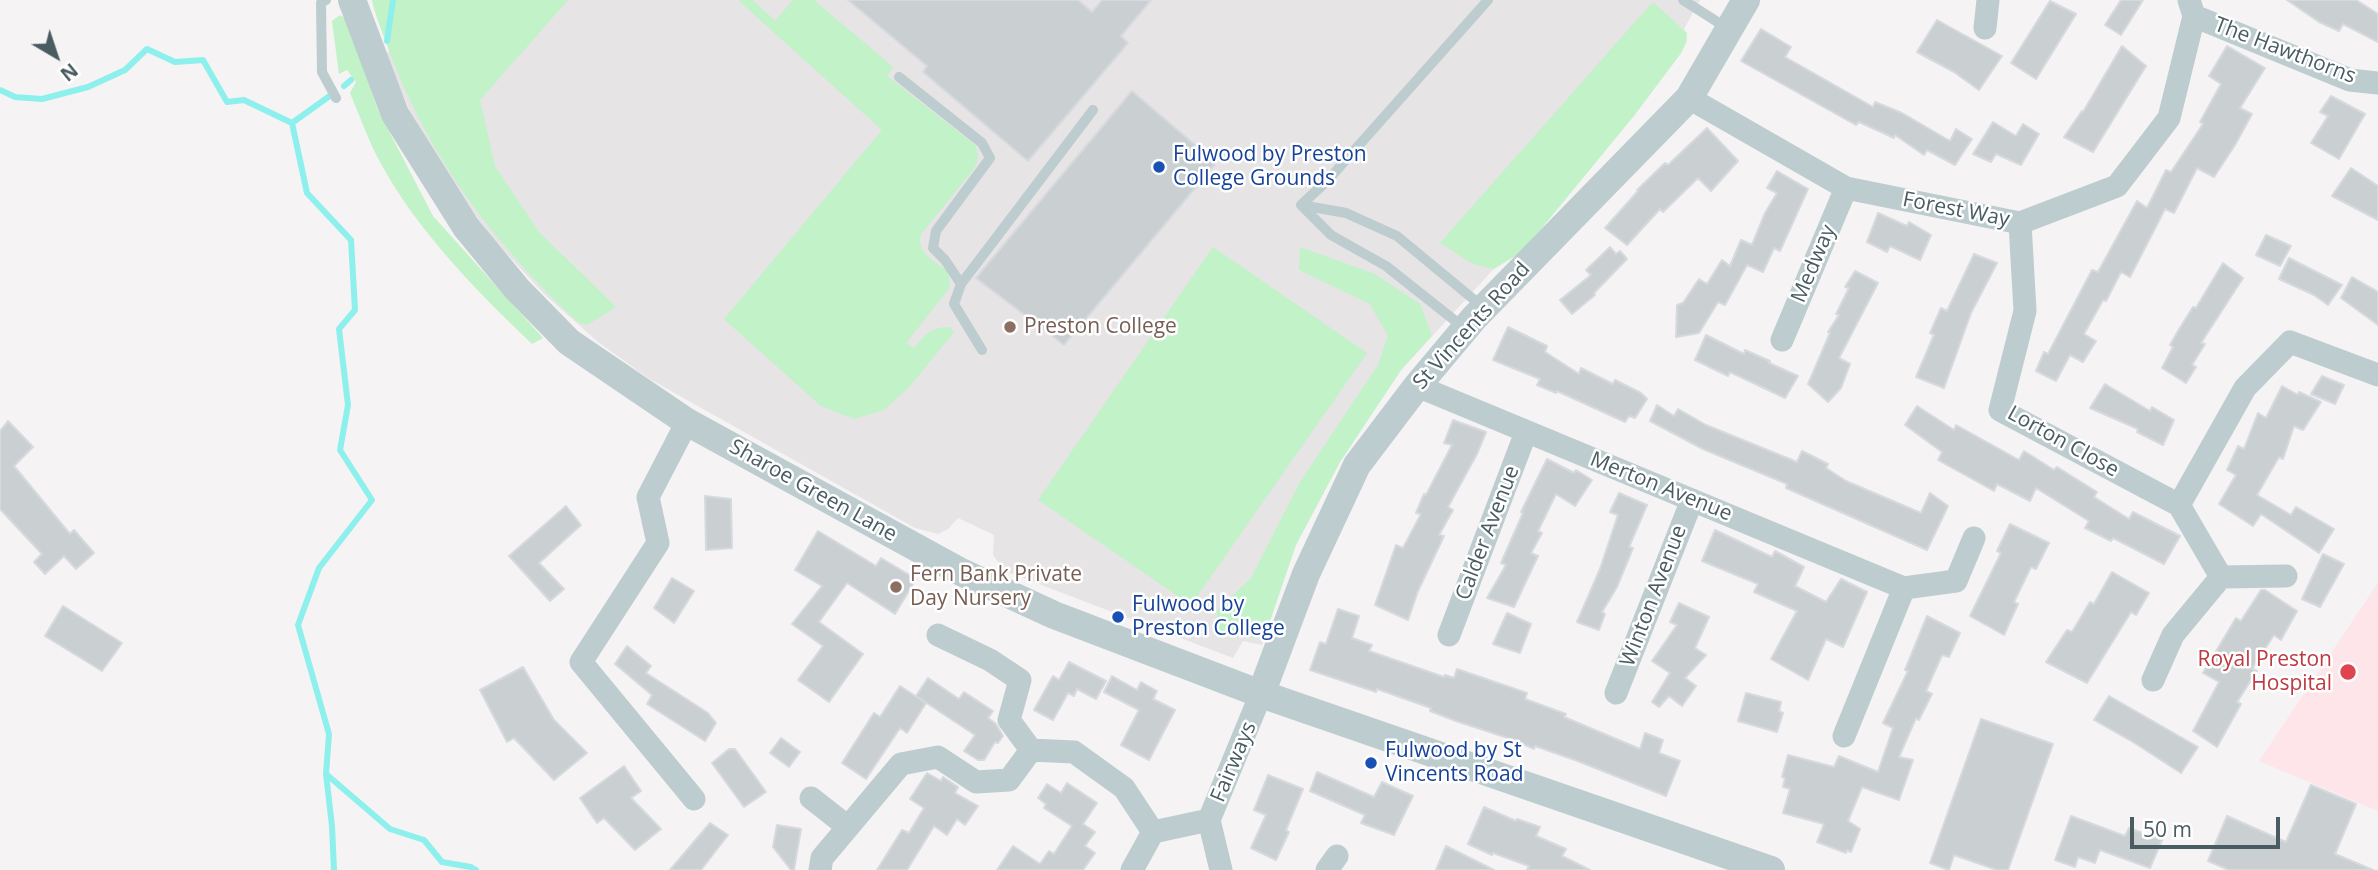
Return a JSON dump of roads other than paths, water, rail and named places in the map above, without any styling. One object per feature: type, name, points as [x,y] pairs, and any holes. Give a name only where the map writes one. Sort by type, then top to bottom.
[{"type":"street","name":"Sharoe Green Lane","points":[[352,0],[395,114],[466,227],[517,289],[569,342],[687,422],[961,572],[1054,615],[1261,694],[1771,870]]},
{"type":"street","name":"St Vincents Road","points":[[1261,694],[1306,574],[1357,465],[1417,386],[1465,329],[1689,98],[1746,0]]},
{"type":"street","points":[[1985,28],[1988,0]]},
{"type":"street","name":"The Hawthorns","points":[[2191,8],[2350,80],[2378,83]]},
{"type":"street","name":"Forest Way","points":[[1689,98],[1846,188],[2020,223],[2117,186],[2169,118],[2191,8]]},
{"type":"street","name":"Medway","points":[[1782,340],[1846,188]]},
{"type":"street","name":"Lorton Close","points":[[2020,223],[2025,311],[2000,410],[2179,505]]},
{"type":"street","points":[[2221,578],[2179,505],[2245,388],[2290,342],[2378,375]]},
{"type":"street","name":"Merton Avenue","points":[[1417,386],[1905,588]]},
{"type":"street","points":[[687,422],[648,497],[658,543],[581,662],[694,799]]},
{"type":"street","name":"Calder Avenue","points":[[1449,635],[1526,432]]},
{"type":"street","name":"Winton Avenue","points":[[1616,693],[1692,500]]},
{"type":"street","points":[[1844,736],[1905,588],[1956,581],[1974,538]]},
{"type":"street","points":[[2153,680],[2173,635],[2221,578],[2286,576]]},
{"type":"street","points":[[939,635],[990,660],[1020,680],[1009,720],[1031,750]]},
{"type":"street","name":"Fairways","points":[[1221,870],[1209,820],[1261,694]]},
{"type":"street","points":[[820,870],[822,858],[901,764],[938,757],[976,782],[1009,780],[1031,750]]},
{"type":"street","points":[[1031,750],[1074,752],[1124,788],[1153,832]]},
{"type":"street","points":[[811,798],[848,827]]},
{"type":"street","points":[[1132,870],[1153,832],[1209,820]]},
{"type":"lane","points":[[326,0],[321,3],[322,72],[336,98]]},
{"type":"lane","points":[[1301,205],[1328,180],[1488,0]]},
{"type":"lane","points":[[1682,0],[1730,30]]},
{"type":"lane","points":[[899,77],[982,143],[990,158],[936,230],[933,248],[961,284]]},
{"type":"lane","points":[[982,350],[954,304],[961,284],[1093,110]]},
{"type":"lane","points":[[1301,205],[1346,213],[1397,236],[1484,308]]},
{"type":"lane","points":[[1301,205],[1331,235],[1386,265],[1465,329]]},
{"type":"waterway","points":[[387,41],[393,0]]},
{"type":"waterway","points":[[0,90],[15,97],[42,99],[88,87],[125,70],[147,49],[175,62],[203,60],[227,102],[244,100],[292,123]]},
{"type":"waterway","points":[[344,86],[351,80]]},
{"type":"waterway","points":[[331,95],[292,123],[307,193],[351,240],[355,310],[339,329],[348,405],[340,450],[372,500],[319,568],[298,625],[329,734],[326,774],[334,870]]},
{"type":"waterway","points":[[326,774],[390,829],[424,840],[442,862],[476,870]]},
{"type":"place","name":"Fulwood by Preston College Grounds","points":[[1159,167]]},
{"type":"place","name":"Preston College","points":[[1010,327]]},
{"type":"place","name":"Fern Bank Private Day Nursery","points":[[896,587]]},
{"type":"place","name":"Fulwood by Preston College","points":[[1118,617]]},
{"type":"place","name":"Royal Preston Hospital","points":[[2348,672]]},
{"type":"place","name":"Fulwood by St Vincents Road","points":[[1371,763]]}]
